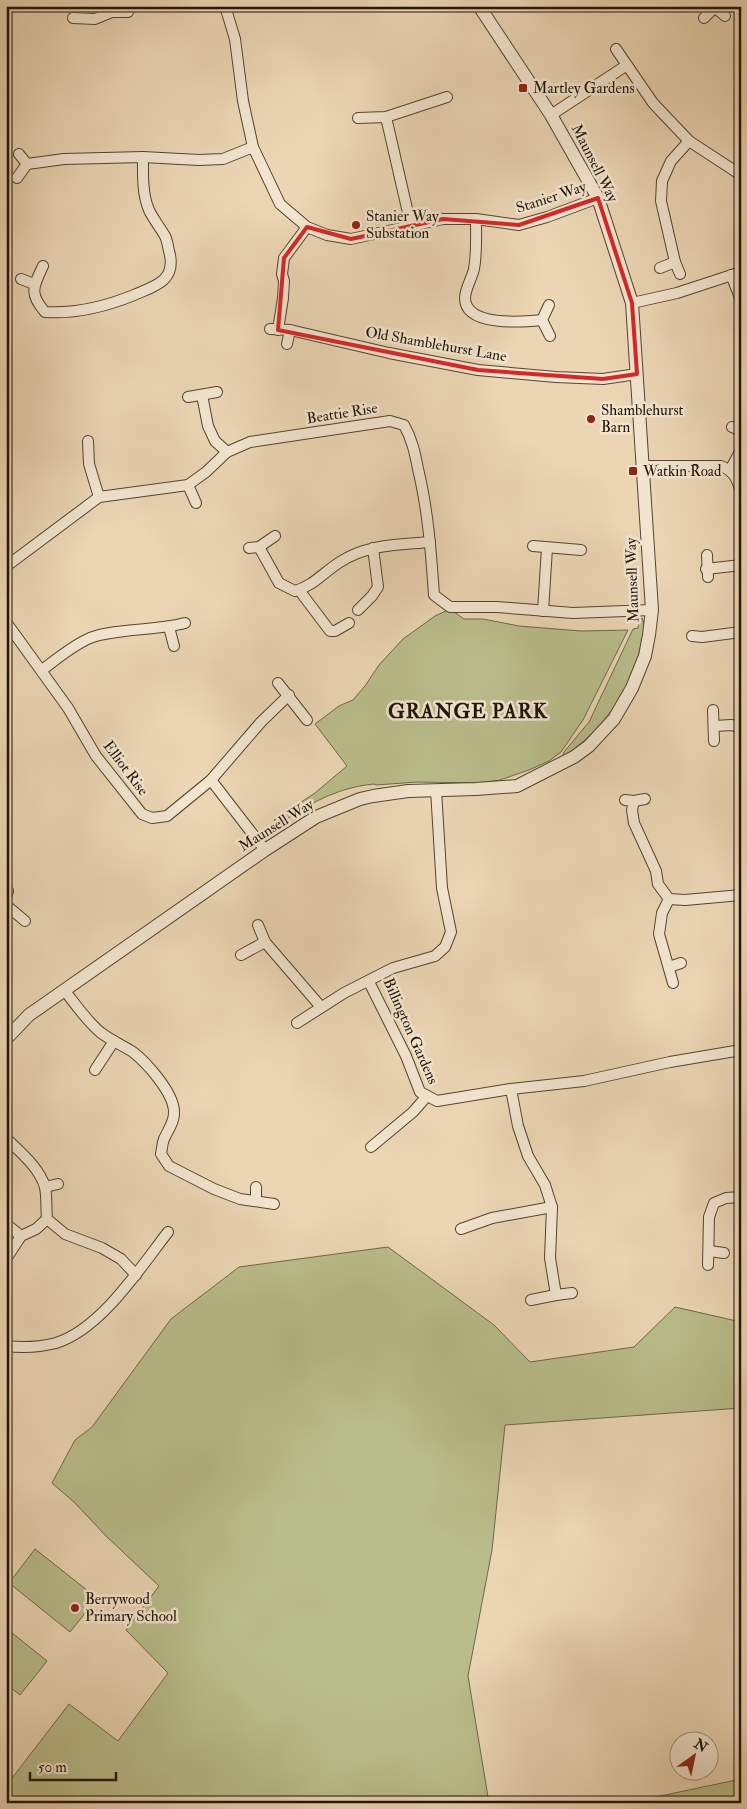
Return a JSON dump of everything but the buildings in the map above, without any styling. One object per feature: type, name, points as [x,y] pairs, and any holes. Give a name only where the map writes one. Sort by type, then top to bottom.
[{"type":"street","name":"Stanier Way","points":[[225,6],[236,39],[243,101],[252,147],[280,204],[307,227],[326,235],[351,239],[443,219],[476,219],[519,225],[598,198]]},
{"type":"street","name":"Maunsell Way","points":[[6,1038],[30,1015],[265,850],[316,817],[360,799],[408,791],[517,786],[574,757],[589,746],[614,719],[632,688],[644,656],[652,610],[632,303],[598,198],[551,115],[479,6]]},
{"type":"street","points":[[704,18],[713,7],[725,16]]},
{"type":"street","points":[[73,18],[95,18],[112,9],[128,12]]},
{"type":"street","points":[[616,49],[653,103],[688,141],[741,175]]},
{"type":"street","points":[[551,115],[627,65]]},
{"type":"street","points":[[358,118],[386,117],[447,97]]},
{"type":"street","points":[[386,117],[410,226]]},
{"type":"street","points":[[680,274],[675,262],[661,201],[662,182],[671,161],[688,141]]},
{"type":"street","points":[[16,178],[27,164],[64,159],[143,157],[199,160],[222,159],[252,147]]},
{"type":"street","points":[[19,154],[27,164]]},
{"type":"street","points":[[43,266],[34,284],[35,301],[45,312],[56,313],[112,304],[166,279],[170,272],[171,263],[166,238],[149,209],[143,185],[143,157]]},
{"type":"street","points":[[476,219],[474,268],[465,299],[470,312],[478,318],[519,323],[542,320]]},
{"type":"street","name":"Old Shamblehurst Lane","points":[[307,227],[284,258],[282,274],[284,281],[283,298],[274,330],[290,330],[389,354],[478,370],[603,379],[637,374]]},
{"type":"street","points":[[660,268],[675,262]]},
{"type":"street","points":[[632,303],[677,293],[736,274],[741,300]]},
{"type":"street","points":[[21,279],[34,284]]},
{"type":"street","points":[[542,320],[549,305]]},
{"type":"street","points":[[542,320],[550,336]]},
{"type":"street","points":[[287,344],[290,330]]},
{"type":"street","points":[[188,397],[217,392]]},
{"type":"street","points":[[202,395],[208,426],[215,441],[227,452]]},
{"type":"street","name":"Beattie Rise","points":[[99,497],[188,484],[206,472],[227,452],[250,442],[390,421],[404,425],[411,438],[423,488],[434,595],[450,608],[497,607],[573,613],[652,610]]},
{"type":"street","points":[[6,568],[99,497],[85,465],[88,441]]},
{"type":"street","points":[[730,470],[741,450]]},
{"type":"street","points":[[643,466],[721,466],[730,470],[737,479],[741,492]]},
{"type":"street","points":[[188,484],[196,503]]},
{"type":"street","points":[[275,536],[254,548],[279,583],[295,591],[308,587],[340,562],[357,553],[373,548],[430,542]]},
{"type":"street","points":[[533,546],[581,550]]},
{"type":"street","points":[[358,610],[378,587],[373,548]]},
{"type":"street","points":[[543,611],[547,548]]},
{"type":"street","points":[[707,555],[707,573],[741,565]]},
{"type":"street","points":[[299,590],[330,632],[349,624]]},
{"type":"street","name":"Elliot Rise","points":[[6,622],[68,708],[96,756],[142,814],[152,818],[167,816],[211,780],[261,722],[289,695]]},
{"type":"street","points":[[42,670],[90,638],[185,623]]},
{"type":"street","points":[[169,627],[174,646]]},
{"type":"street","points":[[692,636],[702,637],[741,632]]},
{"type":"street","points":[[278,683],[307,720]]},
{"type":"street","points":[[713,710],[714,741]]},
{"type":"street","points":[[715,726],[731,725],[741,727]]},
{"type":"street","points":[[211,780],[265,850]]},
{"type":"street","name":"Billington Gardens","points":[[436,790],[442,888],[451,932],[445,947],[435,956],[393,968],[369,982],[406,1056],[420,1092],[437,1101],[584,1081],[670,1062],[741,1050]]},
{"type":"street","points":[[645,799],[630,801],[634,823],[656,871],[658,884],[669,899]]},
{"type":"street","points":[[669,899],[685,900],[741,894]]},
{"type":"street","points":[[669,899],[662,913],[659,934],[670,966],[673,983]]},
{"type":"street","points":[[6,905],[25,920]]},
{"type":"street","points":[[258,925],[265,942],[321,1007]]},
{"type":"street","points":[[241,955],[265,942]]},
{"type":"street","points":[[670,966],[681,963]]},
{"type":"street","points":[[297,1023],[344,993],[369,982]]},
{"type":"street","points":[[65,991],[101,1033],[142,1060],[164,1086],[171,1098],[174,1111],[171,1126],[163,1141],[161,1154],[169,1166],[214,1190],[240,1199],[274,1204]]},
{"type":"street","points":[[95,1070],[114,1041]]},
{"type":"street","points":[[511,1090],[518,1126],[528,1156],[545,1185],[552,1207],[550,1258],[556,1295]]},
{"type":"street","points":[[371,1147],[413,1112],[427,1096]]},
{"type":"street","points":[[6,1138],[30,1161],[45,1187],[47,1219],[65,1234],[102,1248],[121,1259],[136,1275]]},
{"type":"street","points":[[45,1187],[58,1184]]},
{"type":"street","points":[[256,1187],[256,1201]]},
{"type":"street","points":[[708,1265],[709,1217],[714,1203],[726,1198],[741,1198]]},
{"type":"street","points":[[461,1229],[492,1218],[552,1207]]},
{"type":"street","points":[[6,1258],[21,1236],[36,1229],[47,1219]]},
{"type":"street","points":[[6,1224],[21,1236]]},
{"type":"street","points":[[6,1346],[41,1346],[57,1342],[77,1333],[117,1298],[168,1232]]},
{"type":"street","points":[[709,1251],[724,1253]]},
{"type":"street","points":[[531,1300],[572,1293]]},
{"type":"highlighted area","points":[[598,198],[632,303],[637,374],[603,379],[478,370],[278,330],[284,258],[307,227],[351,239],[443,219],[519,225]]},
{"type":"green space","points":[[450,609],[464,619],[483,619],[519,626],[581,631],[628,630],[583,720],[561,752],[549,761],[500,780],[481,783],[417,782],[374,784],[348,789],[312,804],[279,825],[274,820],[315,793],[347,766],[315,724],[339,706],[353,700],[379,665],[403,639],[435,616]]},
{"type":"green space","points":[[642,618],[644,631],[637,662],[622,694],[613,709],[590,736],[562,758],[564,752],[589,722],[633,629],[638,628],[639,619]]},
{"type":"green space","points":[[388,1247],[494,1325],[530,1362],[634,1347],[675,1307],[741,1322],[741,1408],[505,1425],[492,1550],[468,1676],[489,1803],[6,1803],[6,1786],[69,1704],[118,1741],[168,1673],[126,1630],[159,1586],[105,1535],[75,1503],[52,1483],[75,1440],[92,1427],[171,1319],[239,1267]]},
{"type":"green space","points":[[35,1549],[97,1598],[70,1632],[9,1583]]},
{"type":"green space","points":[[6,1628],[47,1661],[20,1695],[6,1684]]},
{"type":"green space","points":[[741,1779],[741,1803],[627,1803]]},
{"type":"place","name":"Martley Gardens","points":[[523,88]]},
{"type":"place","name":"Stanier Way Substation","points":[[356,225]]},
{"type":"place","name":"Shamblehurst Barn","points":[[591,419]]},
{"type":"place","name":"Watkin Road","points":[[633,471]]},
{"type":"place","name":"Berrywood Primary School","points":[[75,1608]]},
{"type":"district","name":"GRANGE PARK","points":[[468,711]]}]
